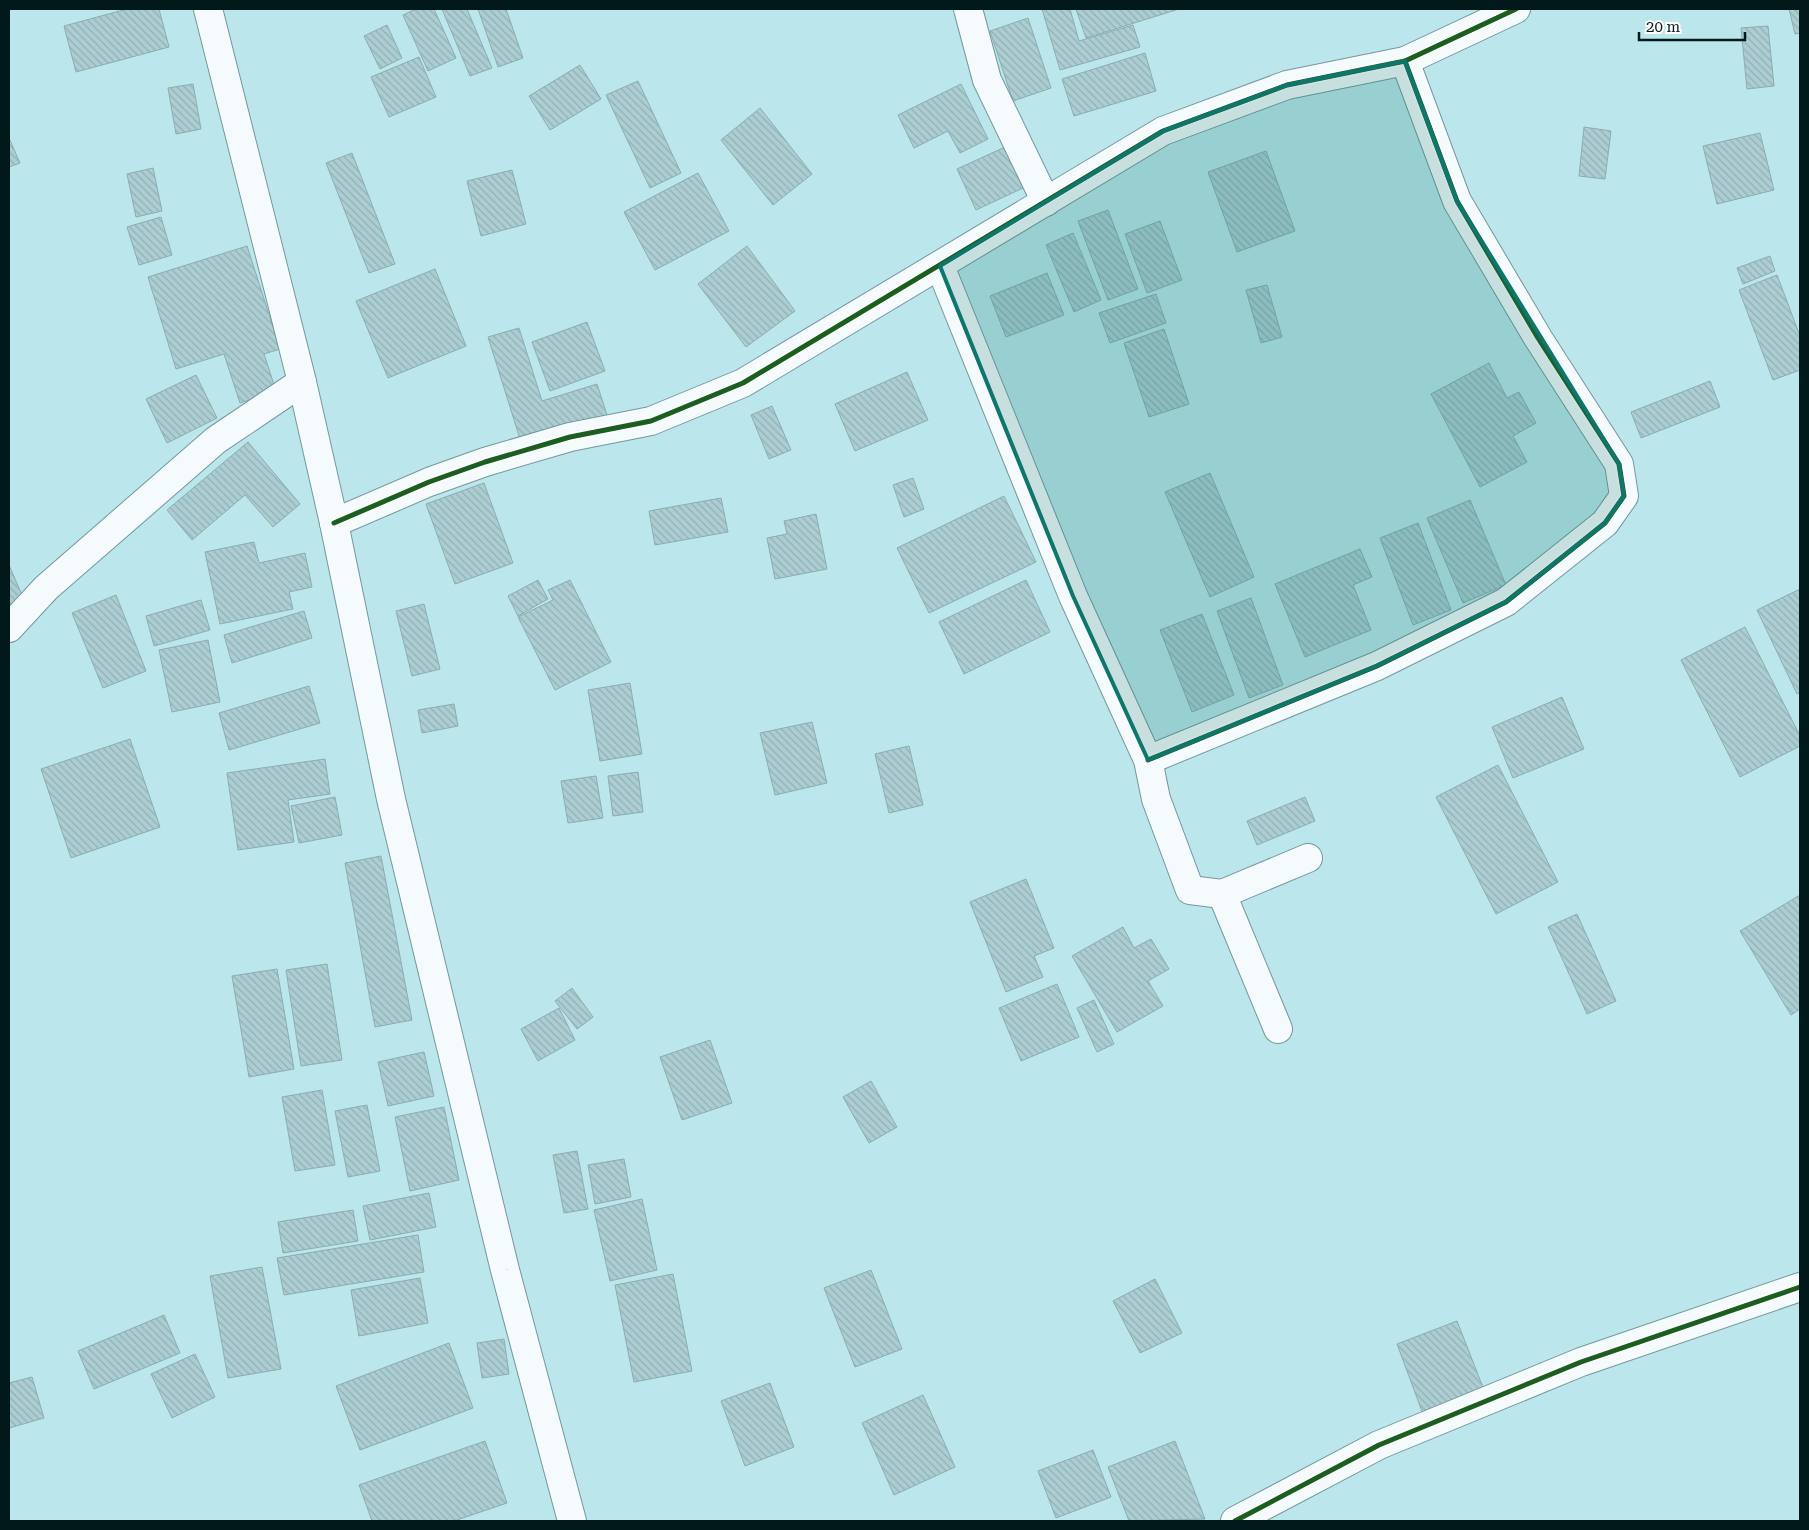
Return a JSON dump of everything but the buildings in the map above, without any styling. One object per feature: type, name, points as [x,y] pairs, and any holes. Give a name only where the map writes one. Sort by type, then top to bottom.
[{"type":"street","points":[[208,9],[302,382],[334,522],[391,799],[505,1270],[572,1521]]},
{"type":"street","points":[[968,9],[987,80],[1046,202]]},
{"type":"street","points":[[334,522],[429,482],[485,462],[570,437],[651,421],[743,383],[1163,131],[1287,85],[1405,61],[1516,9]]},
{"type":"street","points":[[1148,760],[1377,666],[1506,602],[1605,523],[1624,496],[1619,464],[1538,338],[1457,201],[1405,61]]},
{"type":"street","points":[[940,266],[1073,596],[1148,760],[1156,799],[1190,890],[1222,894],[1308,858]]},
{"type":"street","points":[[9,628],[46,588],[216,440],[302,382]]},
{"type":"street","points":[[1222,894],[1278,1029]]},
{"type":"street","points":[[1235,1521],[1379,1446],[1571,1366],[1800,1287]]},
{"type":"highlighted area","points":[[1405,61],[1457,201],[1619,464],[1624,496],[1605,523],[1506,602],[1377,666],[1148,760],[1073,596],[940,266],[1163,131],[1287,85]]},
{"type":"cycle path","points":[[334,523],[429,482],[485,462],[570,437],[651,421],[743,383],[1163,131],[1287,85],[1405,61],[1516,9]]},
{"type":"cycle path","points":[[1148,760],[1377,666],[1506,602],[1605,523],[1624,496],[1619,464],[1538,338],[1457,201],[1405,61]]},
{"type":"cycle path","points":[[1235,1521],[1379,1445],[1581,1362],[1800,1287]]}]
